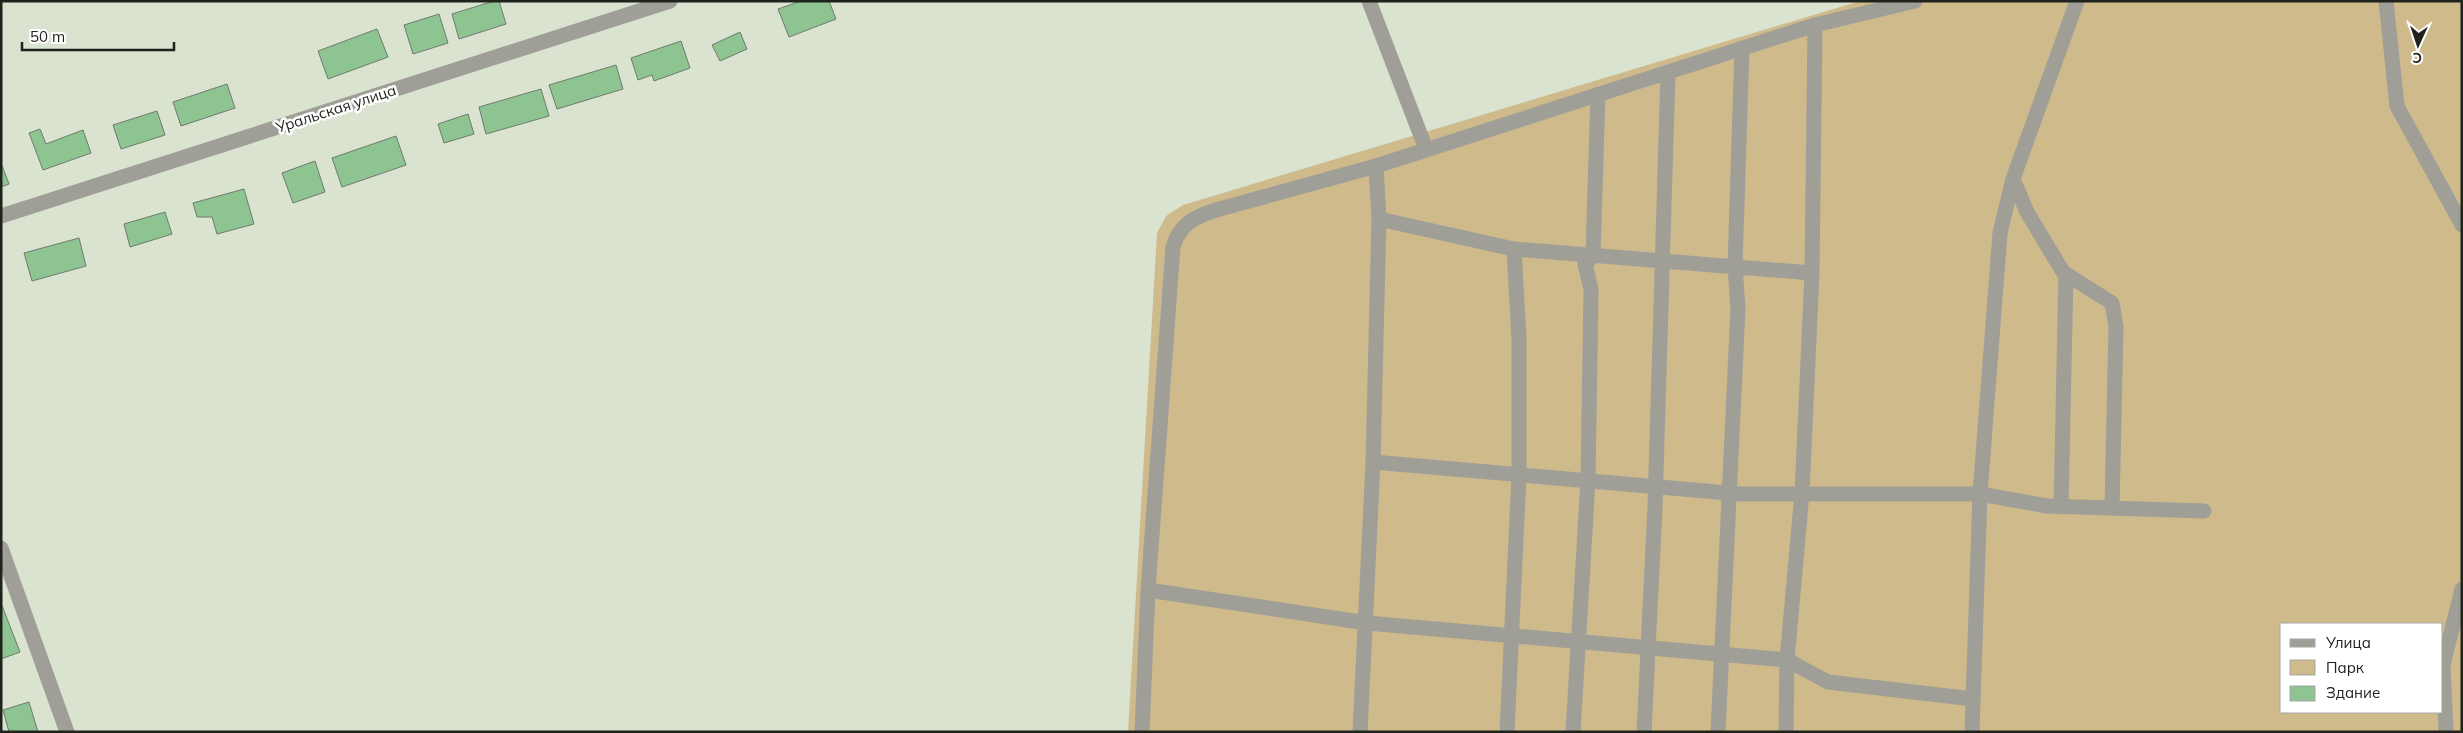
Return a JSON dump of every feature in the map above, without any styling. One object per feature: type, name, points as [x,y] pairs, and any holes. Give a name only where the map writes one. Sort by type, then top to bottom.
[{"type":"street","name":"Уральская улица","points":[[1,216],[670,1]]},
{"type":"street","points":[[1369,1],[1426,149]]},
{"type":"street","points":[[1142,732],[1148,590],[1173,247],[1176,236],[1183,225],[1194,217],[1216,210],[1376,166],[1815,25],[1915,1]]},
{"type":"street","points":[[1972,732],[1980,494],[2000,233],[2013,180],[2077,1]]},
{"type":"street","points":[[2386,1],[2397,106],[2462,225]]},
{"type":"street","points":[[1786,732],[1787,660],[1802,493],[1812,273],[1815,25]]},
{"type":"street","points":[[1718,732],[1738,308],[1735,266],[1742,48]]},
{"type":"street","points":[[1644,732],[1656,487],[1668,72]]},
{"type":"street","points":[[1573,732],[1588,481],[1591,289],[1585,264],[1593,255],[1598,94]]},
{"type":"street","points":[[1360,732],[1367,622],[1373,462],[1379,218],[1376,166]]},
{"type":"street","points":[[2013,180],[2027,212],[2066,274],[2112,303],[2116,327],[2112,508]]},
{"type":"street","points":[[1379,218],[1514,249],[1812,273]]},
{"type":"street","points":[[1507,732],[1520,475],[1519,340],[1514,249]]},
{"type":"street","points":[[2061,506],[2066,274]]},
{"type":"street","points":[[1373,462],[1730,493],[1980,494],[2047,506],[2204,511]]},
{"type":"street","points":[[1,548],[67,732]]},
{"type":"street","points":[[2446,732],[2443,665],[2462,589]]},
{"type":"street","points":[[1148,590],[1367,622],[1787,660],[1828,682],[1974,699]]},
{"type":"green space","points":[[1860,1],[2462,1],[2462,732],[1128,732],[1157,233],[1166,216],[1183,205]]},
{"type":"building","points":[[499,1],[506,24],[459,39],[452,14]]},
{"type":"building","points":[[801,1],[829,1],[836,19],[789,37],[778,9]]},
{"type":"building","points":[[439,14],[448,43],[413,54],[404,25]]},
{"type":"building","points":[[377,29],[388,57],[328,79],[318,51]]},
{"type":"building","points":[[740,32],[747,49],[720,61],[712,45]]},
{"type":"building","points":[[681,41],[690,68],[654,81],[652,75],[638,80],[631,58]]},
{"type":"building","points":[[616,65],[623,89],[557,109],[549,85]]},
{"type":"building","points":[[227,84],[235,108],[181,126],[173,102]]},
{"type":"building","points":[[541,89],[549,116],[486,134],[479,107]]},
{"type":"building","points":[[157,111],[165,135],[121,149],[113,125]]},
{"type":"building","points":[[468,114],[474,134],[444,143],[438,124]]},
{"type":"building","points":[[40,129],[46,144],[83,130],[91,153],[43,170],[29,133]]},
{"type":"building","points":[[396,136],[406,165],[342,187],[332,158]]},
{"type":"building","points":[[315,161],[325,192],[293,203],[282,173]]},
{"type":"building","points":[[1,163],[9,184],[1,187]]},
{"type":"building","points":[[244,189],[254,224],[217,234],[212,217],[197,217],[193,203]]},
{"type":"building","points":[[165,212],[172,234],[130,247],[124,224]]},
{"type":"building","points":[[79,238],[86,266],[32,281],[24,253]]},
{"type":"building","points":[[1,603],[20,652],[1,659]]},
{"type":"building","points":[[29,702],[38,732],[9,732],[3,710]]}]
